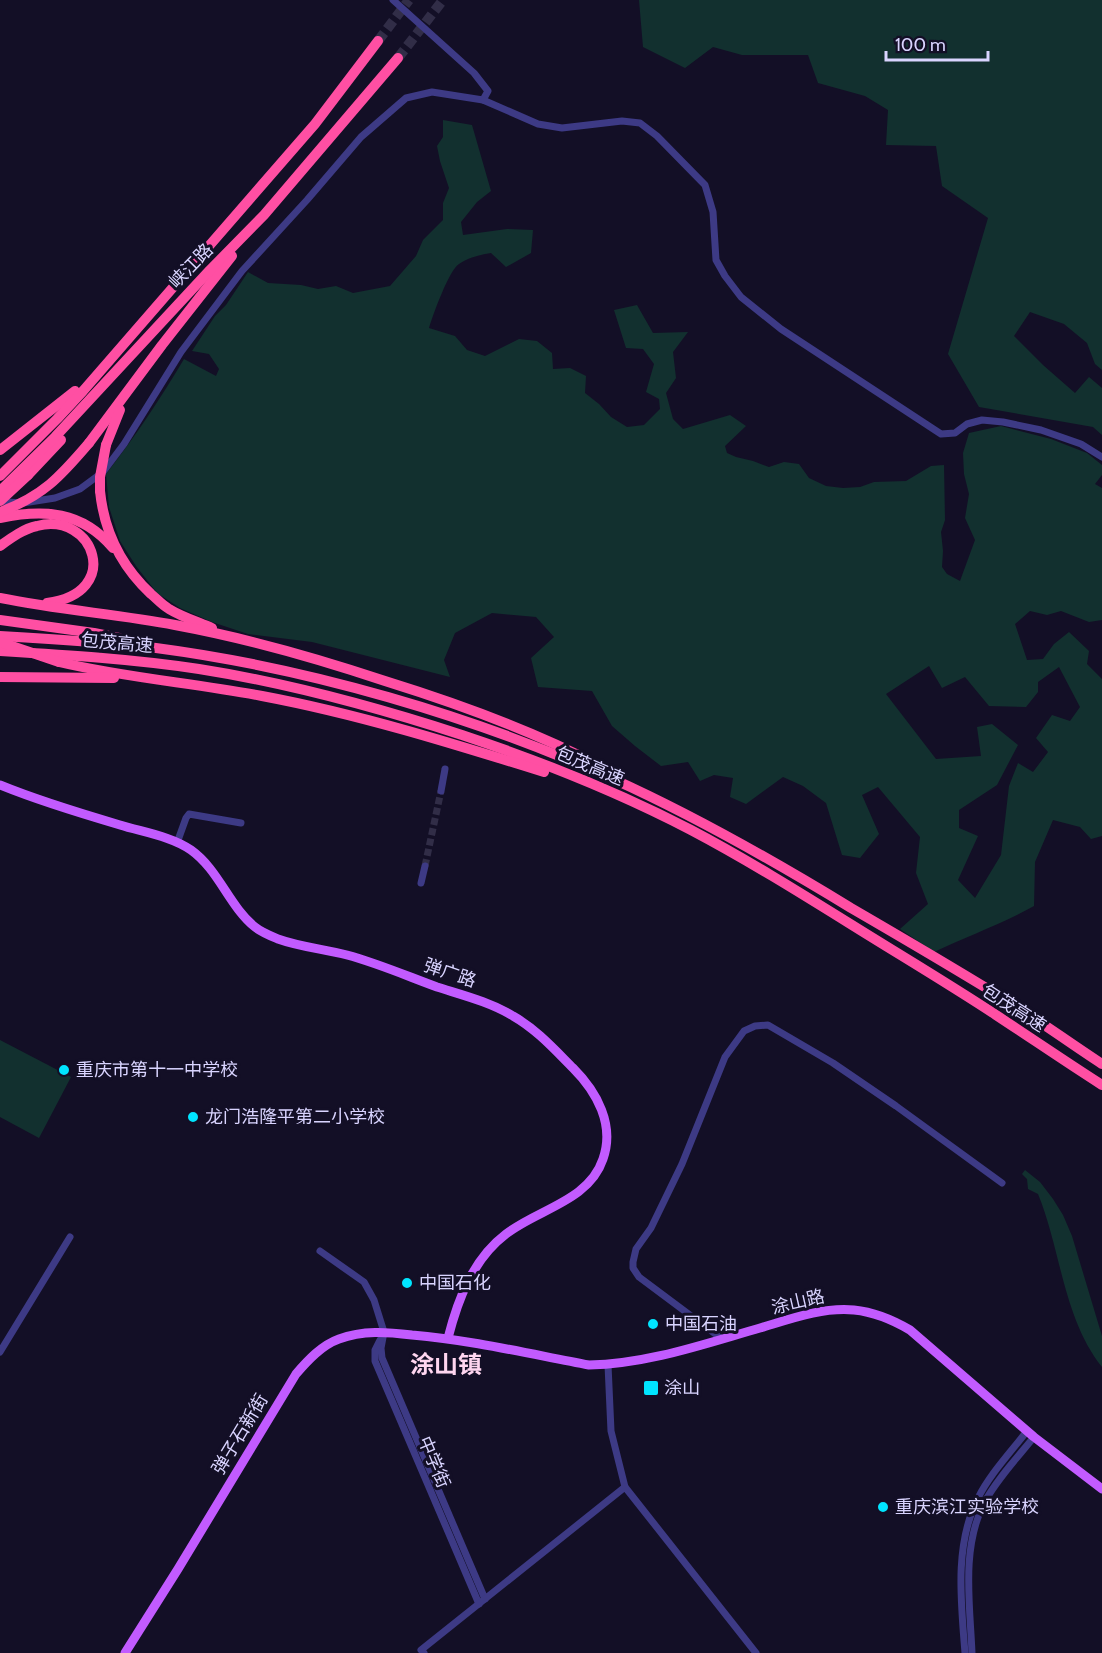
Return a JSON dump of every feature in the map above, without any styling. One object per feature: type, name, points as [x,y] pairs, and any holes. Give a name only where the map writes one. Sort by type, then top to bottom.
[{"type":"highway","name":"峡江路","points":[[0,491],[22,468],[57,419],[315,124],[378,41]]},
{"type":"highway","name":"峡江路","points":[[0,476],[22,468],[60,441],[86,404],[202,278],[264,215],[398,58]]},
{"type":"highway","points":[[0,512],[39,494],[56,480],[89,443],[264,215]]},
{"type":"highway","points":[[0,450],[70,395],[128,339]]},
{"type":"highway","points":[[121,557],[108,529],[101,505],[100,477],[106,445],[119,412],[138,379]]},
{"type":"highway","points":[[0,501],[22,468]]},
{"type":"highway","points":[[0,518],[28,513],[44,513],[76,519],[99,534],[121,557],[141,584],[168,609],[241,638]]},
{"type":"highway","points":[[0,546],[26,529],[52,524],[65,526],[76,532],[92,553],[95,564],[92,576],[78,593],[56,602],[31,604]]},
{"type":"highway","points":[[0,598],[174,625],[241,638],[318,660],[401,686],[519,728],[574,753],[655,798]]},
{"type":"highway","points":[[0,620],[94,633],[157,648]]},
{"type":"highway","name":"包茂高速","points":[[0,636],[157,648],[279,670],[368,692],[543,749],[696,818],[785,868],[1004,999],[1102,1064]]},
{"type":"highway","points":[[0,642],[80,667],[261,696],[389,726],[608,791]]},
{"type":"highway","name":"包茂高速","points":[[0,651],[110,658],[245,677],[303,690],[437,727],[523,756],[608,791],[691,830],[778,879],[995,1014],[1102,1085]]},
{"type":"highway","points":[[0,677],[69,677],[180,682]]},
{"type":"main road","name":"弹广路","points":[[0,785],[49,803],[177,843],[189,849],[209,866],[241,912],[256,928],[279,939],[347,955],[511,1014],[537,1032],[585,1080],[601,1106],[608,1132],[603,1158],[593,1179],[576,1195],[536,1214],[505,1234],[481,1259],[455,1310],[448,1338]]},
{"type":"main road","name":"涂山路","points":[[448,1338],[589,1365],[608,1365],[691,1348],[810,1313],[855,1310],[892,1320],[910,1330],[1030,1434],[1102,1489]]},
{"type":"main road","name":"弹子石新街","points":[[125,1653],[296,1374],[313,1356],[336,1340],[359,1333],[384,1332],[448,1338]]},
{"type":"street","points":[[393,0],[474,73],[488,91],[483,100]]},
{"type":"street","points":[[0,501],[23,503],[55,498],[81,489],[103,472],[124,444],[181,352],[242,271],[361,137],[406,98],[432,92],[483,100],[538,124],[562,128],[622,121],[640,123],[657,136],[705,185],[713,212],[716,260],[741,297],[781,329],[941,434],[955,433],[967,424],[982,420],[1003,422],[1041,430],[1081,444],[1102,457]]},
{"type":"street","points":[[441,791],[446,769]]},
{"type":"street","points":[[177,843],[189,814],[241,823]]},
{"type":"street","points":[[421,883],[425,866]]},
{"type":"street","points":[[722,1339],[639,1277],[633,1268],[633,1262],[636,1249],[651,1228],[682,1164],[725,1057],[744,1031],[755,1026],[768,1025],[833,1063],[1002,1183]]},
{"type":"street","points":[[0,1352],[70,1237]]},
{"type":"street","points":[[320,1251],[364,1282],[374,1300],[384,1332]]},
{"type":"street","name":"中学街","points":[[384,1332],[375,1350],[375,1361],[482,1601]]},
{"type":"street","points":[[608,1365],[611,1431],[625,1487],[756,1653]]},
{"type":"street","points":[[965,1653],[960,1594],[965,1536],[970,1517],[985,1485],[1030,1434]]},
{"type":"street","points":[[972,1653],[969,1575],[973,1538],[978,1519],[992,1490],[1030,1434]]},
{"type":"street","points":[[424,1653],[421,1650],[625,1487]]},
{"type":"green space","points":[[639,0],[1102,0],[1102,370],[1095,364],[1087,343],[1064,324],[1030,312],[1014,336],[1075,393],[1089,377],[1102,388],[1102,435],[1093,427],[979,407],[948,354],[988,218],[942,186],[936,146],[886,145],[888,110],[865,96],[818,83],[808,55],[742,55],[713,47],[685,68],[643,47]]},
{"type":"green space","points":[[443,120],[472,125],[491,191],[477,202],[461,222],[463,235],[507,229],[533,230],[531,253],[506,267],[491,253],[459,264],[451,275],[429,328],[455,336],[467,350],[485,356],[519,339],[537,341],[552,353],[553,369],[570,368],[586,376],[585,393],[611,417],[627,427],[644,425],[660,409],[659,399],[646,392],[654,364],[643,349],[626,348],[614,310],[637,305],[653,333],[688,332],[673,352],[676,378],[666,393],[673,419],[683,429],[730,415],[746,426],[725,446],[727,453],[769,467],[784,462],[799,464],[809,478],[826,486],[843,488],[860,487],[874,482],[906,481],[931,466],[944,465],[945,520],[941,532],[942,567],[947,574],[960,581],[975,540],[965,518],[969,494],[964,474],[963,453],[969,433],[1001,426],[1051,439],[1087,453],[1102,465],[1102,475],[1095,484],[1102,488],[1102,620],[1089,622],[1061,611],[1047,615],[1030,611],[1015,624],[1027,660],[1043,659],[1054,644],[1069,632],[1089,651],[1087,664],[1102,679],[1102,836],[1091,839],[1080,827],[1053,820],[1035,862],[1034,906],[934,952],[900,929],[928,904],[916,873],[920,837],[878,787],[862,795],[879,834],[860,858],[842,855],[826,803],[803,786],[783,777],[746,804],[730,797],[733,778],[714,775],[700,781],[688,762],[661,766],[612,726],[592,691],[538,687],[531,658],[554,637],[536,617],[492,613],[455,633],[444,660],[450,677],[312,642],[248,634],[212,622],[180,608],[157,593],[136,566],[120,541],[109,507],[106,474],[147,418],[184,359],[216,376],[219,369],[209,354],[192,351],[248,272],[268,283],[301,285],[318,289],[336,286],[353,293],[390,286],[416,256],[423,240],[443,220],[443,203],[449,188],[437,146],[443,137]],"holes":[[[929,666],[942,688],[965,677],[989,706],[1026,707],[1038,692],[1038,682],[1059,667],[1080,707],[1070,721],[1052,715],[1036,738],[1048,752],[1033,772],[1018,763],[1009,786],[1001,855],[975,898],[958,880],[978,836],[959,828],[959,810],[997,785],[1018,745],[992,724],[977,727],[981,756],[936,759],[886,694]]]},
{"type":"green space","points":[[0,1040],[71,1077],[39,1138],[0,1117]]},
{"type":"green space","points":[[1025,1170],[1040,1182],[1053,1199],[1072,1236],[1102,1336],[1102,1367],[1079,1327],[1064,1283],[1046,1216],[1038,1194],[1028,1189],[1027,1179],[1022,1174]]},
{"type":"tunnel","points":[[378,41],[409,0]]},
{"type":"tunnel","points":[[398,58],[443,0]]},
{"type":"tunnel","points":[[425,866],[441,791]]},
{"type":"place","name":"重庆市第十一中学校","points":[[64,1070]]},
{"type":"place","name":"龙门浩隆平第二小学校","points":[[193,1117]]},
{"type":"place","name":"中国石化","points":[[407,1283]]},
{"type":"place","name":"中国石油","points":[[653,1324]]},
{"type":"place","name":"涂山","points":[[651,1388]]},
{"type":"place","name":"重庆滨江实验学校","points":[[883,1507]]},
{"type":"district","name":"涂山镇","points":[[446,1365]]}]
